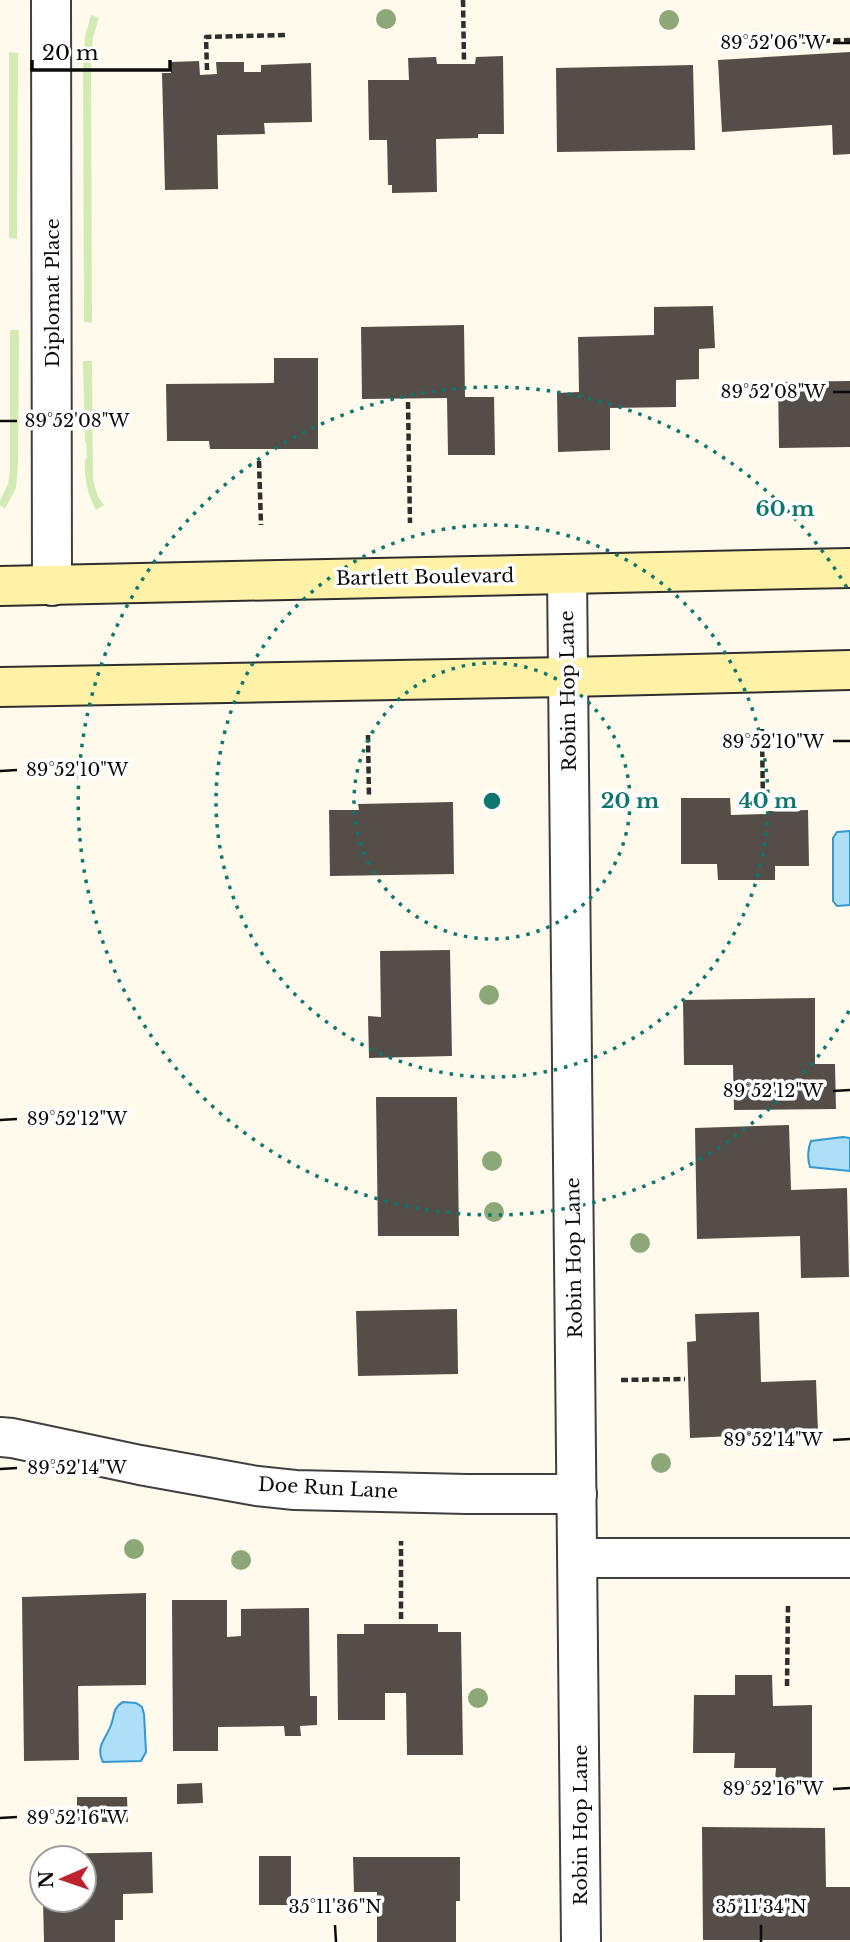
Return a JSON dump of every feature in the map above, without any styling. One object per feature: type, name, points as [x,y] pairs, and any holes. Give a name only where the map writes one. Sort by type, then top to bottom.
[{"type":"main road","name":"Bartlett Boulevard","points":[[0,586],[850,568]]},
{"type":"main road","points":[[0,687],[850,670]]},
{"type":"street","name":"Diplomat Place","points":[[51,0],[52,586]]},
{"type":"street","name":"Robin Hop Lane","points":[[567,575],[581,1942]]},
{"type":"street","name":"Doe Run Lane","points":[[0,1437],[165,1470],[295,1490],[577,1494]]},
{"type":"street","points":[[578,1558],[850,1558]]},
{"type":"path","points":[[463,0],[464,60]]},
{"type":"path","points":[[207,70],[206,37],[286,35]]},
{"type":"path","points":[[781,42],[850,40]]},
{"type":"path","points":[[408,402],[410,523]]},
{"type":"path","points":[[259,461],[261,526]]},
{"type":"path","points":[[762,729],[763,807]]},
{"type":"path","points":[[368,736],[369,798]]},
{"type":"path","points":[[621,1380],[685,1379]]},
{"type":"path","points":[[401,1541],[401,1619]]},
{"type":"path","points":[[787,1686],[788,1606]]},
{"type":"green space","points":[[91,15],[99,18],[93,37],[91,60],[92,323],[84,322],[83,61],[85,37]]},
{"type":"green space","points":[[9,52],[18,53],[17,239],[9,238]]},
{"type":"green space","points":[[10,330],[19,330],[18,465],[16,488],[5,509],[0,505],[0,501],[8,484],[10,471]]},
{"type":"green space","points":[[83,361],[92,361],[93,480],[98,497],[104,505],[96,510],[88,491],[85,473],[87,458]]},
{"type":"water","points":[[850,831],[850,905],[837,906],[833,901],[833,838],[837,832]]},
{"type":"water","points":[[850,1138],[850,1171],[810,1167],[808,1154],[811,1141]]},
{"type":"water","points":[[123,1702],[136,1703],[142,1707],[146,1752],[141,1761],[103,1762],[101,1747],[115,1709]]},
{"type":"building","points":[[850,52],[850,154],[833,155],[832,125],[722,132],[718,60]]},
{"type":"building","points":[[503,56],[504,134],[436,139],[437,192],[392,193],[392,185],[388,185],[387,140],[369,140],[368,80],[409,80],[408,58],[436,57],[437,64],[475,64],[476,57]]},
{"type":"building","points":[[199,61],[200,75],[217,74],[216,62],[244,62],[244,72],[261,72],[261,65],[311,63],[312,122],[264,123],[265,134],[217,135],[218,189],[165,190],[162,73],[171,73],[171,62]]},
{"type":"building","points":[[693,65],[695,150],[557,152],[556,68]]},
{"type":"building","points":[[713,306],[715,348],[699,349],[699,379],[676,380],[676,407],[610,408],[610,450],[558,452],[557,393],[579,392],[578,337],[654,335],[654,307]]},
{"type":"building","points":[[464,325],[465,397],[494,397],[495,455],[448,455],[447,398],[362,399],[361,327]]},
{"type":"building","points":[[274,358],[318,358],[318,449],[210,449],[209,441],[167,441],[166,384],[274,383]]},
{"type":"building","points":[[850,381],[850,447],[779,448],[778,382]]},
{"type":"building","points":[[681,798],[730,798],[731,815],[808,810],[809,866],[775,866],[775,880],[718,880],[717,864],[681,864]]},
{"type":"building","points":[[453,802],[454,874],[330,876],[329,810],[359,810],[358,804]]},
{"type":"building","points":[[450,950],[452,1056],[369,1058],[368,1016],[381,1017],[380,951]]},
{"type":"building","points":[[815,998],[815,1064],[835,1064],[836,1109],[734,1110],[733,1065],[684,1065],[683,1000]]},
{"type":"building","points":[[376,1097],[457,1097],[459,1236],[378,1236]]},
{"type":"building","points":[[789,1125],[791,1190],[847,1188],[849,1277],[801,1278],[800,1236],[697,1239],[695,1128]]},
{"type":"building","points":[[457,1309],[458,1374],[358,1376],[356,1311]]},
{"type":"building","points":[[759,1312],[761,1382],[816,1380],[818,1432],[690,1438],[687,1342],[696,1341],[695,1314]]},
{"type":"building","points":[[146,1593],[146,1685],[78,1686],[79,1760],[24,1761],[22,1597]]},
{"type":"building","points":[[172,1600],[227,1600],[227,1637],[241,1636],[241,1609],[309,1608],[310,1696],[317,1696],[317,1725],[300,1726],[301,1736],[285,1736],[284,1726],[218,1727],[218,1751],[173,1751]]},
{"type":"building","points":[[364,1624],[438,1624],[438,1632],[461,1632],[463,1755],[407,1755],[406,1693],[385,1693],[385,1720],[338,1720],[337,1634],[364,1634]]},
{"type":"building","points":[[735,1675],[772,1675],[773,1706],[812,1705],[812,1780],[775,1780],[776,1768],[734,1768],[735,1753],[693,1753],[694,1695],[735,1695]]},
{"type":"building","points":[[202,1783],[203,1803],[177,1804],[177,1784]]},
{"type":"building","points":[[77,1797],[127,1797],[128,1822],[77,1822]]},
{"type":"building","points":[[702,1827],[825,1828],[826,1887],[850,1887],[850,1940],[703,1940]]},
{"type":"building","points":[[152,1852],[153,1893],[123,1894],[123,1920],[115,1920],[115,1942],[44,1942],[43,1914],[98,1914],[98,1853]]},
{"type":"building","points":[[259,1856],[291,1856],[291,1905],[259,1905]]},
{"type":"building","points":[[353,1857],[460,1857],[456,1942],[377,1942],[377,1892],[354,1892]]}]
